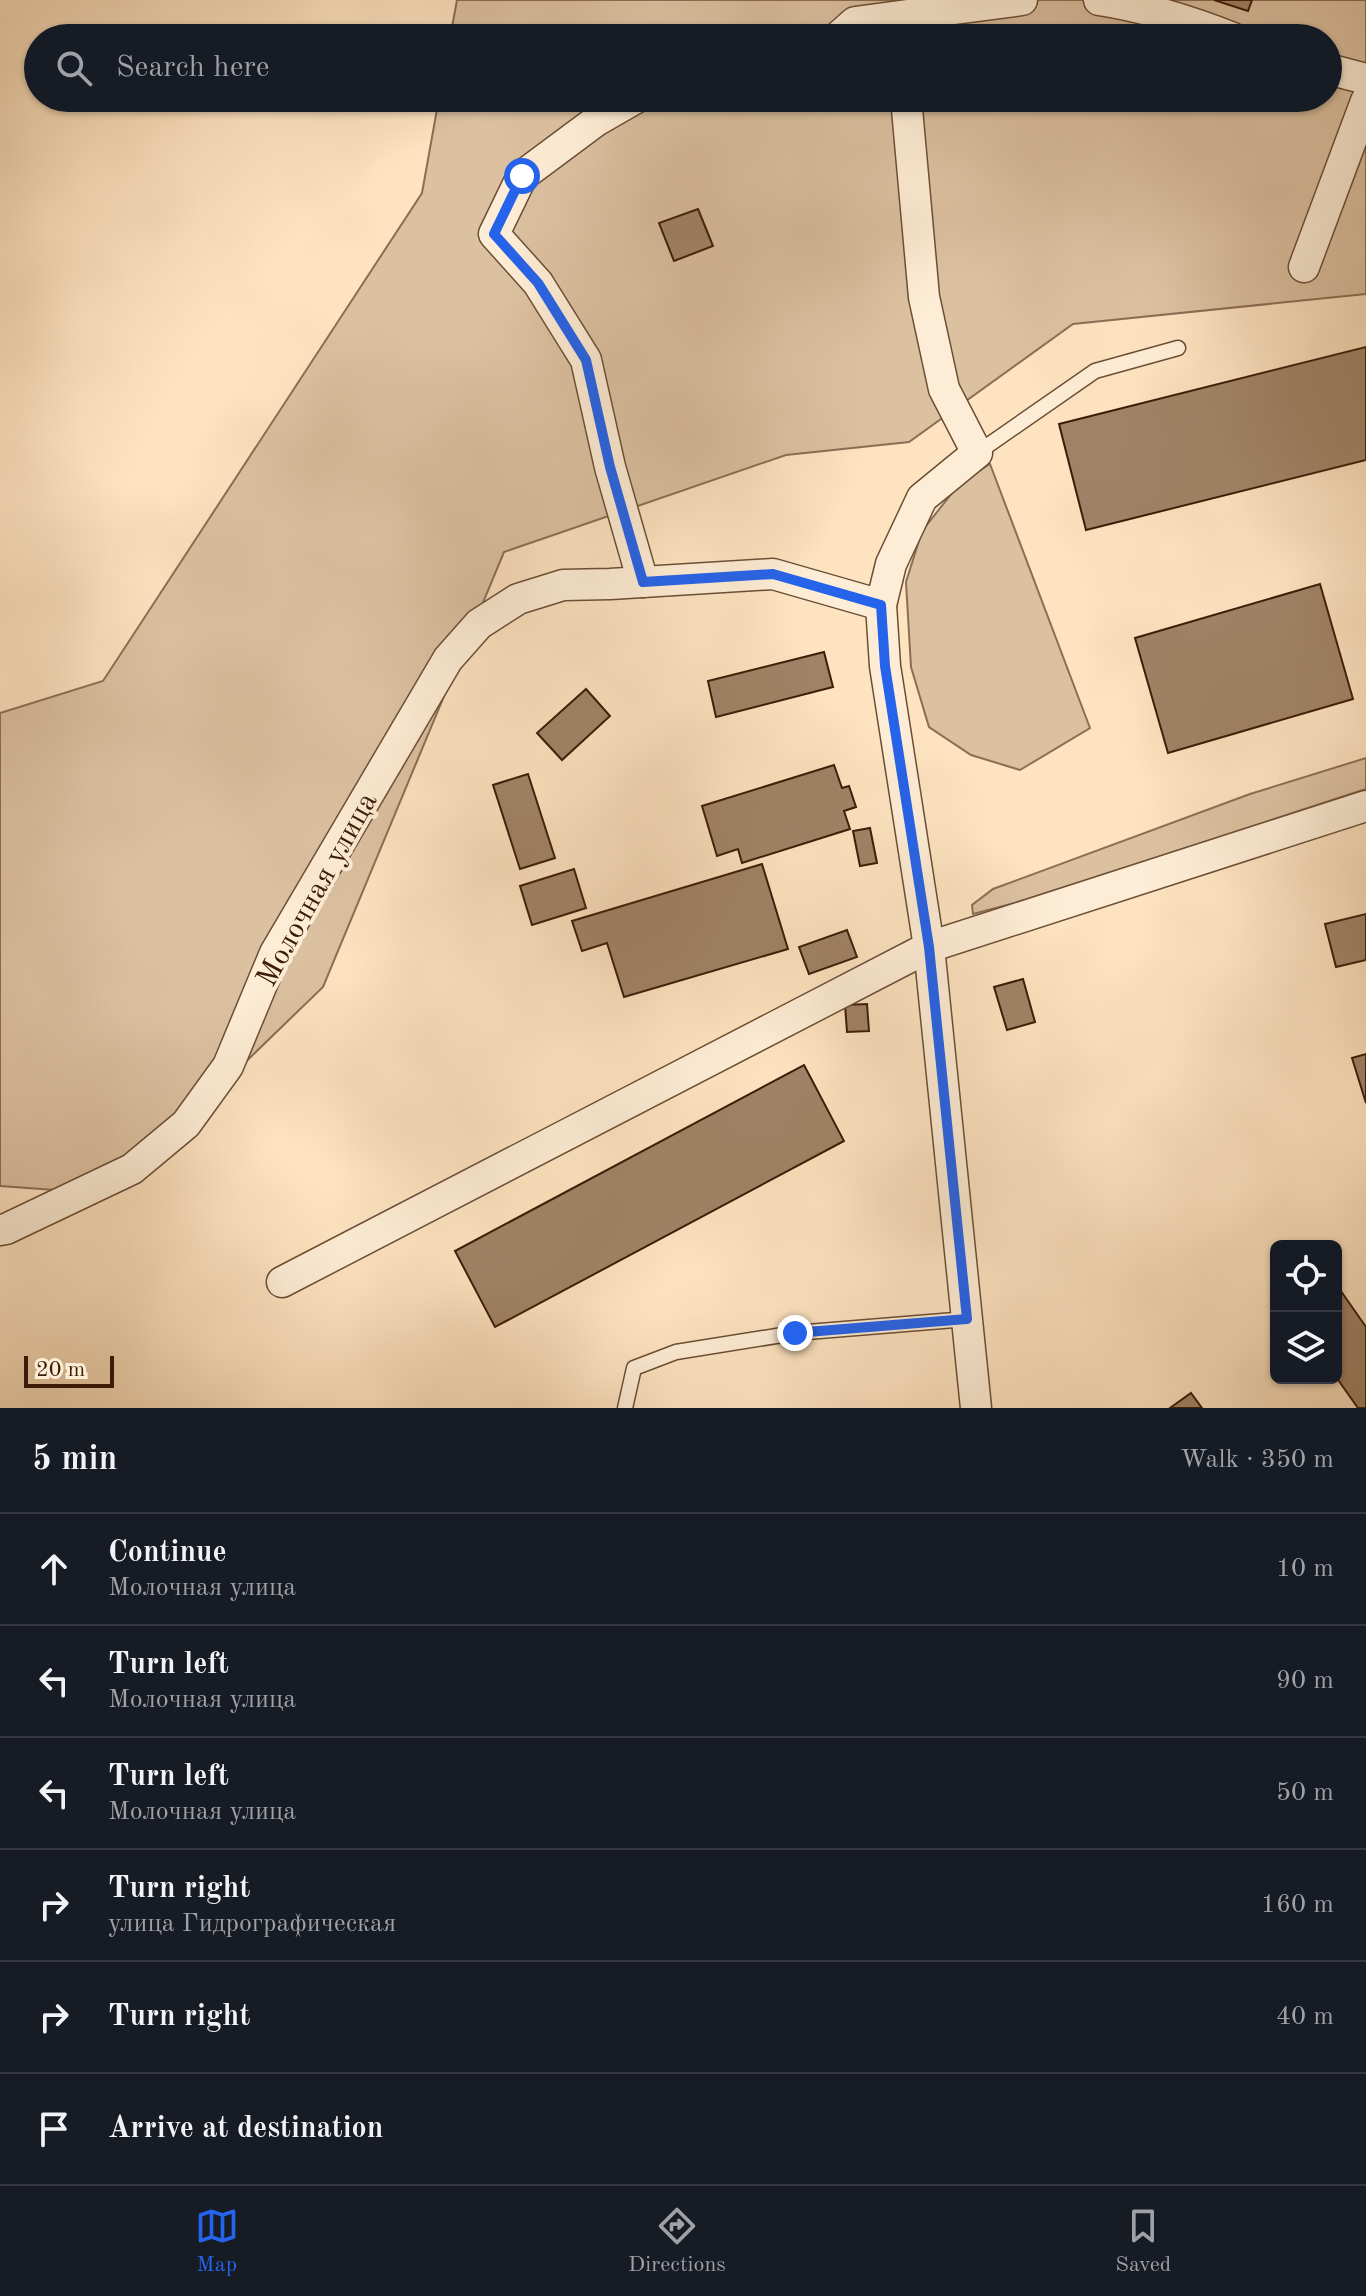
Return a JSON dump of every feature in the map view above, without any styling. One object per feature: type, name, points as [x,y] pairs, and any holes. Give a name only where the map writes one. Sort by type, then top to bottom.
[{"type":"street","points":[[908,24],[1022,0]]},
{"type":"street","points":[[1099,0],[1126,4],[1194,24]]},
{"type":"street","points":[[853,24],[877,24]]},
{"type":"street","points":[[1342,73],[1366,79]]},
{"type":"street","points":[[1304,267],[1366,101]]},
{"type":"street","points":[[612,112],[522,176],[494,234],[538,283],[586,360],[610,467],[643,582]]},
{"type":"street","points":[[907,112],[924,297],[944,389],[977,453],[922,498],[891,564],[881,605],[885,666],[929,947],[976,1408]]},
{"type":"street","name":"Молочная улица","points":[[0,1230],[132,1169],[186,1124],[228,1066],[275,953],[448,659],[479,624],[518,599],[563,585],[773,574],[881,605]]},
{"type":"street","points":[[282,1282],[929,947],[1366,806]]},
{"type":"lane","points":[[977,453],[1095,371],[1178,348]]},
{"type":"lane","points":[[625,1408],[634,1368],[676,1352],[795,1333],[967,1319]]},
{"type":"shaded area","points":[[457,0],[1366,0],[1366,294],[1073,324],[909,442],[786,455],[504,552],[323,987],[109,1194],[0,1186],[0,713],[103,681],[422,193],[436,112],[1342,112],[1342,24],[453,24]]},
{"type":"shaded area","points":[[990,464],[1090,728],[1020,770],[971,755],[929,727],[911,667],[906,582],[922,531],[960,483]]},
{"type":"shaded area","points":[[1366,758],[1366,789],[1029,899],[973,914],[972,905],[993,889],[1250,794]]},
{"type":"building","points":[[1214,0],[1252,0],[1248,11]]},
{"type":"building","points":[[698,209],[713,246],[674,261],[659,223]]},
{"type":"building","points":[[1366,347],[1366,460],[1086,530],[1059,424]]},
{"type":"building","points":[[1320,584],[1353,699],[1168,753],[1135,638]]},
{"type":"building","points":[[824,652],[833,687],[716,717],[708,681]]},
{"type":"building","points":[[586,689],[610,716],[562,760],[537,733]]},
{"type":"building","points":[[834,765],[842,788],[849,786],[856,807],[844,811],[850,829],[742,863],[738,849],[717,856],[702,806]]},
{"type":"building","points":[[528,774],[555,858],[520,869],[493,785]]},
{"type":"building","points":[[870,828],[877,863],[860,866],[853,831]]},
{"type":"building","points":[[762,864],[788,949],[624,997],[607,943],[582,951],[572,921]]},
{"type":"building","points":[[574,869],[586,908],[532,925],[520,886]]},
{"type":"building","points":[[1366,914],[1366,960],[1336,967],[1325,924]]},
{"type":"building","points":[[847,930],[857,957],[809,974],[799,947]]},
{"type":"building","points":[[1023,979],[1035,1022],[1007,1030],[994,987]]},
{"type":"building","points":[[867,1004],[869,1031],[847,1032],[845,1005]]},
{"type":"building","points":[[1366,1054],[1366,1103],[1352,1058]]},
{"type":"building","points":[[804,1065],[844,1141],[495,1327],[455,1251]]},
{"type":"building","points":[[1342,1293],[1366,1327],[1366,1408],[1358,1408],[1341,1384]]},
{"type":"building","points":[[1191,1393],[1202,1408],[1170,1408]]},
{"type":"route","points":[[522,176],[494,234],[538,283],[586,360],[610,467],[643,582],[773,574],[881,605],[885,666],[929,947],[967,1319],[795,1333]]}]
